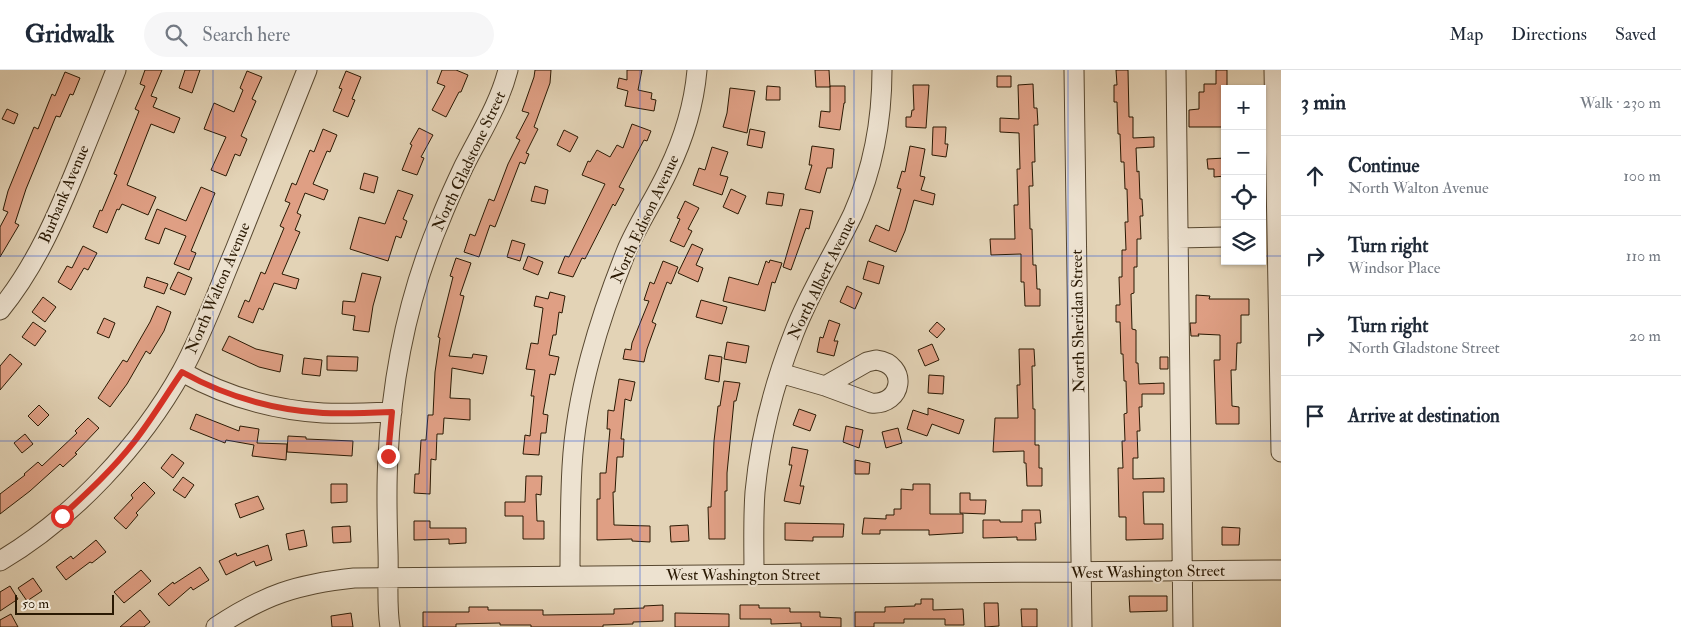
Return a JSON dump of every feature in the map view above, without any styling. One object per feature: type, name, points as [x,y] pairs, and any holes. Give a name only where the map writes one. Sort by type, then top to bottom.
[{"type":"street","name":"Burbank Avenue","points":[[0,310],[24,277],[50,230],[116,70]]},
{"type":"street","name":"North Walton Avenue","points":[[0,561],[54,522],[93,488],[133,443],[182,372],[210,311],[307,70]]},
{"type":"street","name":"North Gladstone Street","points":[[390,627],[387,486],[392,412],[399,359],[410,309],[440,219],[464,167],[497,104],[508,70]]},
{"type":"street","name":"North Edison Avenue","points":[[570,576],[572,465],[580,406],[594,342],[627,251],[637,228],[668,172],[679,145],[687,123],[697,70]]},
{"type":"street","name":"North Albert Avenue","points":[[754,575],[754,524],[759,462],[766,424],[780,373],[805,305],[853,214],[867,177],[879,120],[882,70]]},
{"type":"street","name":"North Sheridan Street","points":[[1074,70],[1082,627]]},
{"type":"street","points":[[1176,70],[1183,627]]},
{"type":"street","points":[[1274,70],[1273,236],[1281,452]]},
{"type":"street","points":[[1178,238],[1221,237]]},
{"type":"street","points":[[182,372],[232,395],[262,404],[324,413],[392,412]]},
{"type":"street","points":[[780,373],[825,386]]},
{"type":"street","name":"West Washington Street","points":[[216,627],[260,601],[292,589],[321,582],[354,578],[1281,570]]},
{"type":"building","points":[[145,70],[162,70],[151,96],[157,98],[153,107],[180,118],[174,133],[151,124],[127,185],[156,197],[148,215],[122,204],[119,210],[117,209],[107,233],[93,227],[117,175],[114,174],[139,111],[135,109],[145,86],[140,84]]},
{"type":"building","points":[[185,70],[200,70],[192,93],[179,88]]},
{"type":"building","points":[[442,70],[456,70],[468,75],[461,92],[459,92],[446,117],[432,110],[445,86],[437,83]]},
{"type":"building","points":[[535,70],[551,70],[550,83],[534,127],[538,129],[526,153],[529,154],[525,164],[520,162],[495,227],[490,225],[479,257],[464,252],[470,234],[475,236],[489,199],[494,201],[508,164],[520,140],[516,138],[529,113],[522,111]]},
{"type":"building","points":[[627,70],[642,70],[638,90],[652,93],[651,99],[656,100],[654,111],[625,106],[628,91],[617,88],[619,78],[627,80]]},
{"type":"building","points":[[815,70],[829,70],[830,87],[816,87]]},
{"type":"building","points":[[1116,70],[1128,70],[1129,117],[1133,117],[1133,138],[1154,137],[1154,147],[1136,148],[1143,216],[1140,216],[1141,239],[1137,239],[1137,267],[1134,267],[1134,293],[1131,294],[1132,329],[1136,330],[1136,363],[1138,363],[1139,384],[1164,383],[1164,394],[1142,394],[1142,407],[1139,407],[1140,431],[1137,431],[1138,458],[1133,458],[1133,479],[1164,478],[1164,492],[1143,492],[1144,524],[1163,524],[1163,539],[1126,540],[1126,517],[1119,517],[1118,468],[1123,468],[1122,441],[1125,441],[1124,414],[1127,413],[1120,322],[1116,322],[1116,305],[1120,305],[1119,277],[1122,277],[1122,250],[1126,250],[1125,222],[1128,222],[1127,189],[1125,189],[1124,162],[1121,162],[1117,102],[1114,102],[1114,85],[1117,85]]},
{"type":"building","points":[[1216,70],[1227,70],[1227,85],[1221,85],[1221,127],[1189,127],[1189,110],[1199,109],[1199,92],[1204,92],[1204,84],[1216,84]]},
{"type":"building","points":[[247,71],[262,77],[252,99],[256,101],[241,136],[247,139],[240,156],[235,154],[226,176],[211,170],[226,137],[204,129],[214,103],[234,112],[243,90],[240,88]]},
{"type":"building","points":[[346,71],[361,77],[352,99],[355,100],[348,117],[333,111],[342,89],[339,88]]},
{"type":"building","points":[[65,72],[80,78],[73,95],[70,94],[60,117],[56,116],[26,189],[15,223],[19,225],[0,257],[0,227],[8,212],[3,210],[8,191],[34,127],[38,129],[52,94],[55,96]]},
{"type":"building","points":[[997,76],[1011,76],[1011,87],[997,87]]},
{"type":"building","points":[[1033,84],[1034,108],[1037,108],[1038,125],[1034,125],[1035,162],[1032,162],[1033,186],[1029,186],[1030,229],[1032,229],[1033,265],[1036,265],[1037,289],[1040,289],[1040,306],[1025,306],[1024,282],[1021,282],[1021,254],[991,255],[990,239],[1015,239],[1014,205],[1018,205],[1017,169],[1020,169],[1019,133],[1000,132],[1000,118],[1019,119],[1018,85]]},
{"type":"building","points":[[913,85],[929,85],[926,128],[906,127],[906,117],[911,117],[912,110],[914,110]]},
{"type":"building","points":[[767,86],[780,87],[780,100],[766,100]]},
{"type":"building","points":[[830,86],[845,86],[845,103],[840,130],[819,127],[821,111],[830,112]]},
{"type":"building","points":[[730,88],[755,91],[747,133],[723,127]]},
{"type":"building","points":[[7,109],[18,114],[14,124],[2,119]]},
{"type":"building","points":[[632,124],[651,131],[647,141],[644,140],[619,187],[624,189],[615,206],[613,204],[585,259],[582,258],[573,277],[558,273],[565,256],[569,257],[605,184],[582,175],[588,161],[590,162],[597,150],[610,157],[617,145],[623,148]]},
{"type":"building","points":[[933,127],[946,127],[945,144],[948,144],[946,157],[932,155]]},
{"type":"building","points":[[419,128],[433,135],[421,157],[424,158],[417,175],[402,170],[412,145],[410,144]]},
{"type":"building","points":[[323,129],[337,135],[330,152],[327,151],[313,184],[328,190],[324,200],[305,193],[297,213],[301,215],[295,230],[300,232],[282,274],[299,279],[296,289],[274,283],[263,310],[259,308],[253,323],[238,317],[245,300],[249,302],[261,272],[265,274],[284,228],[280,226],[290,203],[285,201],[292,183],[296,185],[310,150],[314,152]]},
{"type":"building","points":[[750,129],[765,132],[762,148],[747,145]]},
{"type":"building","points":[[564,130],[578,137],[570,152],[557,145]]},
{"type":"building","points":[[812,146],[834,149],[832,168],[827,168],[820,193],[805,189],[812,165],[809,165]]},
{"type":"building","points":[[910,146],[925,149],[920,176],[925,177],[921,190],[935,194],[933,205],[914,200],[905,231],[896,252],[869,241],[876,225],[889,231],[901,189],[897,188],[902,171],[905,172]]},
{"type":"building","points":[[712,147],[728,152],[720,175],[728,177],[722,195],[693,185],[699,168],[705,170]]},
{"type":"building","points":[[1221,158],[1221,176],[1214,177],[1214,169],[1208,169],[1207,159]]},
{"type":"building","points":[[364,173],[378,177],[374,193],[360,189]]},
{"type":"building","points":[[535,186],[548,190],[545,204],[531,201]]},
{"type":"building","points":[[201,187],[215,193],[191,251],[196,253],[189,270],[174,264],[186,236],[165,228],[159,244],[145,239],[157,209],[186,221]]},
{"type":"building","points":[[731,189],[746,196],[738,214],[723,207]]},
{"type":"building","points":[[398,190],[413,195],[403,219],[407,221],[401,238],[396,236],[388,261],[350,249],[359,217],[385,224]]},
{"type":"building","points":[[768,192],[784,194],[782,206],[766,204]]},
{"type":"building","points":[[685,201],[699,208],[688,229],[692,231],[684,247],[670,241],[680,219],[677,218]]},
{"type":"building","points":[[800,209],[813,211],[809,229],[806,228],[791,270],[783,267]]},
{"type":"building","points":[[512,240],[525,244],[520,261],[507,257]]},
{"type":"building","points":[[692,244],[703,249],[696,265],[703,268],[698,282],[678,273]]},
{"type":"building","points":[[83,246],[97,253],[88,270],[84,268],[71,290],[58,282],[67,266],[72,268]]},
{"type":"building","points":[[528,256],[543,262],[538,275],[523,269]]},
{"type":"building","points":[[456,258],[471,263],[460,295],[464,296],[449,356],[472,358],[473,354],[487,356],[483,374],[452,368],[450,398],[470,399],[470,420],[444,418],[443,434],[437,434],[436,460],[431,459],[430,494],[414,493],[415,474],[419,474],[421,440],[426,440],[428,415],[433,415],[435,372],[440,338],[438,337],[453,277],[450,276]]},
{"type":"building","points":[[770,260],[782,263],[775,283],[772,282],[765,311],[723,301],[729,277],[758,285],[766,261],[769,263]]},
{"type":"building","points":[[663,261],[678,267],[671,284],[667,282],[652,322],[656,324],[644,362],[623,359],[625,349],[631,350],[649,301],[644,300],[650,282],[654,284]]},
{"type":"building","points":[[868,261],[884,266],[879,284],[863,279]]},
{"type":"building","points":[[178,272],[192,278],[185,295],[170,289]]},
{"type":"building","points":[[362,273],[381,277],[373,306],[369,332],[353,330],[355,316],[342,314],[343,301],[355,302]]},
{"type":"building","points":[[147,277],[168,284],[164,294],[144,287]]},
{"type":"building","points":[[847,286],[862,293],[855,309],[840,302]]},
{"type":"building","points":[[550,292],[565,296],[562,313],[559,312],[556,335],[553,335],[549,355],[559,357],[555,375],[550,374],[543,414],[548,415],[546,433],[541,433],[539,455],[523,454],[525,435],[530,436],[534,396],[531,396],[535,370],[526,369],[531,343],[538,344],[543,308],[534,306],[536,296],[548,299]]},
{"type":"building","points":[[1196,295],[1210,296],[1209,299],[1249,299],[1249,315],[1241,315],[1241,343],[1237,343],[1236,370],[1231,370],[1232,406],[1239,407],[1239,424],[1216,424],[1214,360],[1220,360],[1220,335],[1198,334],[1199,336],[1191,336],[1190,323],[1196,323]]},
{"type":"building","points":[[43,297],[56,307],[45,322],[32,312]]},
{"type":"building","points":[[701,300],[727,307],[722,324],[696,317]]},
{"type":"building","points":[[157,306],[171,312],[164,331],[150,354],[146,351],[127,384],[110,407],[98,398],[123,360],[127,362]]},
{"type":"building","points":[[104,318],[115,323],[109,338],[97,333]]},
{"type":"building","points":[[829,320],[840,324],[834,341],[838,341],[834,356],[817,352],[820,337],[823,338]]},
{"type":"building","points":[[33,322],[46,331],[35,346],[22,337]]},
{"type":"building","points":[[937,322],[945,329],[937,338],[929,331]]},
{"type":"building","points":[[229,336],[256,349],[283,355],[280,372],[259,367],[222,350]]},
{"type":"building","points":[[727,342],[749,346],[746,363],[724,359]]},
{"type":"building","points":[[932,344],[939,360],[925,366],[918,350]]},
{"type":"building","points":[[1019,349],[1034,349],[1035,366],[1032,366],[1035,445],[1039,445],[1039,468],[1042,468],[1042,486],[1027,486],[1024,451],[993,452],[995,418],[1018,418],[1017,385],[1020,385]]},
{"type":"building","points":[[10,354],[22,364],[0,390],[0,366]]},
{"type":"building","points":[[709,355],[722,357],[719,382],[705,379]]},
{"type":"building","points":[[327,356],[358,357],[357,371],[327,370]]},
{"type":"building","points":[[1160,357],[1168,357],[1168,369],[1160,369]]},
{"type":"building","points":[[304,358],[322,360],[320,376],[302,374]]},
{"type":"building","points":[[929,375],[944,376],[943,394],[928,393]]},
{"type":"building","points":[[619,379],[635,382],[631,401],[625,399],[621,439],[624,439],[623,457],[617,457],[615,492],[613,492],[614,525],[650,526],[650,542],[632,541],[632,539],[597,540],[597,499],[600,499],[600,473],[606,473],[610,429],[607,429],[608,410],[614,411]]},
{"type":"building","points":[[724,381],[740,383],[736,401],[734,401],[727,491],[725,491],[725,539],[709,539],[708,507],[711,507],[714,441],[718,406],[720,406]]},
{"type":"building","points":[[39,405],[49,415],[38,426],[28,416]]},
{"type":"building","points":[[928,408],[964,420],[959,434],[932,424],[927,436],[907,429],[913,410],[928,415]]},
{"type":"building","points":[[799,409],[816,415],[810,431],[793,425]]},
{"type":"building","points":[[196,414],[239,431],[240,426],[259,429],[257,443],[287,444],[286,460],[252,456],[254,445],[226,440],[225,443],[190,429]]},
{"type":"building","points":[[88,418],[99,428],[75,453],[77,454],[63,467],[60,464],[30,491],[0,514],[0,494],[25,475],[38,462],[42,466],[77,433],[75,431]]},
{"type":"building","points":[[846,426],[863,430],[859,448],[843,442]]},
{"type":"building","points":[[898,428],[902,443],[886,448],[882,432]]},
{"type":"building","points":[[25,434],[33,444],[22,453],[14,443]]},
{"type":"building","points":[[288,436],[306,437],[306,439],[353,441],[352,456],[287,452]]},
{"type":"building","points":[[792,447],[808,450],[800,486],[804,486],[800,504],[784,501],[792,465],[789,465]]},
{"type":"building","points":[[172,454],[184,463],[173,478],[161,468]]},
{"type":"building","points":[[855,460],[870,463],[869,474],[855,474]]},
{"type":"building","points":[[526,476],[542,476],[541,495],[536,494],[537,521],[544,521],[544,539],[523,539],[523,516],[505,516],[505,502],[525,502]]},
{"type":"building","points":[[183,477],[194,485],[185,498],[173,490]]},
{"type":"building","points":[[144,482],[155,493],[136,513],[138,515],[126,529],[114,518],[133,498],[131,495]]},
{"type":"building","points":[[331,484],[347,484],[347,502],[331,503]]},
{"type":"building","points":[[913,484],[930,484],[930,514],[963,514],[963,533],[929,535],[929,530],[880,530],[880,534],[862,534],[864,518],[886,519],[886,515],[894,515],[894,509],[901,509],[901,489],[913,490]]},
{"type":"building","points":[[960,493],[970,493],[970,500],[986,500],[985,514],[960,513]]},
{"type":"building","points":[[258,496],[264,509],[240,518],[235,504]]},
{"type":"building","points":[[1022,510],[1040,510],[1041,523],[1035,523],[1036,540],[1017,540],[1017,537],[983,538],[983,520],[1022,522]]},
{"type":"building","points":[[414,521],[430,521],[430,528],[466,528],[466,543],[449,544],[449,539],[414,540]]},
{"type":"building","points":[[785,523],[844,524],[843,537],[813,537],[813,541],[785,540]]},
{"type":"building","points":[[688,525],[689,541],[671,542],[670,526]]},
{"type":"building","points":[[350,526],[351,542],[333,543],[332,527]]},
{"type":"building","points":[[1222,527],[1240,528],[1239,545],[1222,545]]},
{"type":"building","points":[[304,530],[307,546],[289,550],[286,534]]},
{"type":"building","points":[[96,540],[106,552],[66,580],[56,567],[71,556],[73,559]]},
{"type":"building","points":[[268,545],[272,560],[256,566],[254,561],[226,575],[219,561],[236,553],[237,556]]},
{"type":"building","points":[[200,567],[209,580],[193,590],[191,587],[169,606],[158,594],[173,582],[174,584]]},
{"type":"building","points":[[141,570],[151,581],[124,603],[114,592]]},
{"type":"building","points":[[33,578],[42,591],[27,601],[18,588]]},
{"type":"building","points":[[10,586],[18,599],[0,611],[0,592]]},
{"type":"building","points":[[1129,596],[1167,596],[1167,611],[1130,612]]},
{"type":"building","points":[[921,599],[933,599],[933,610],[963,609],[964,625],[945,625],[945,619],[904,619],[904,623],[874,623],[874,627],[855,627],[855,612],[885,612],[885,607],[921,604]]},
{"type":"building","points":[[984,603],[998,603],[999,626],[985,627]]},
{"type":"building","points":[[663,605],[663,621],[603,625],[603,627],[531,627],[531,625],[500,625],[500,623],[456,624],[456,627],[423,627],[423,612],[469,612],[469,607],[488,607],[488,610],[543,610],[543,615],[614,614],[614,609]]},
{"type":"building","points":[[740,605],[759,605],[759,608],[790,608],[790,612],[820,612],[820,617],[841,618],[841,627],[801,627],[801,623],[771,624],[771,619],[740,619]]},
{"type":"building","points":[[1021,609],[1037,609],[1037,627],[1022,627]]},
{"type":"building","points":[[140,610],[150,622],[144,627],[120,627]]},
{"type":"building","points":[[351,613],[353,627],[332,627],[331,616]]},
{"type":"building","points":[[675,613],[729,614],[729,627],[675,627]]},
{"type":"building","points":[[11,614],[18,627],[0,627],[0,620]]},
{"type":"route","points":[[62,516],[93,488],[133,443],[182,372],[232,395],[262,404],[324,413],[392,412],[388,456]]}]
